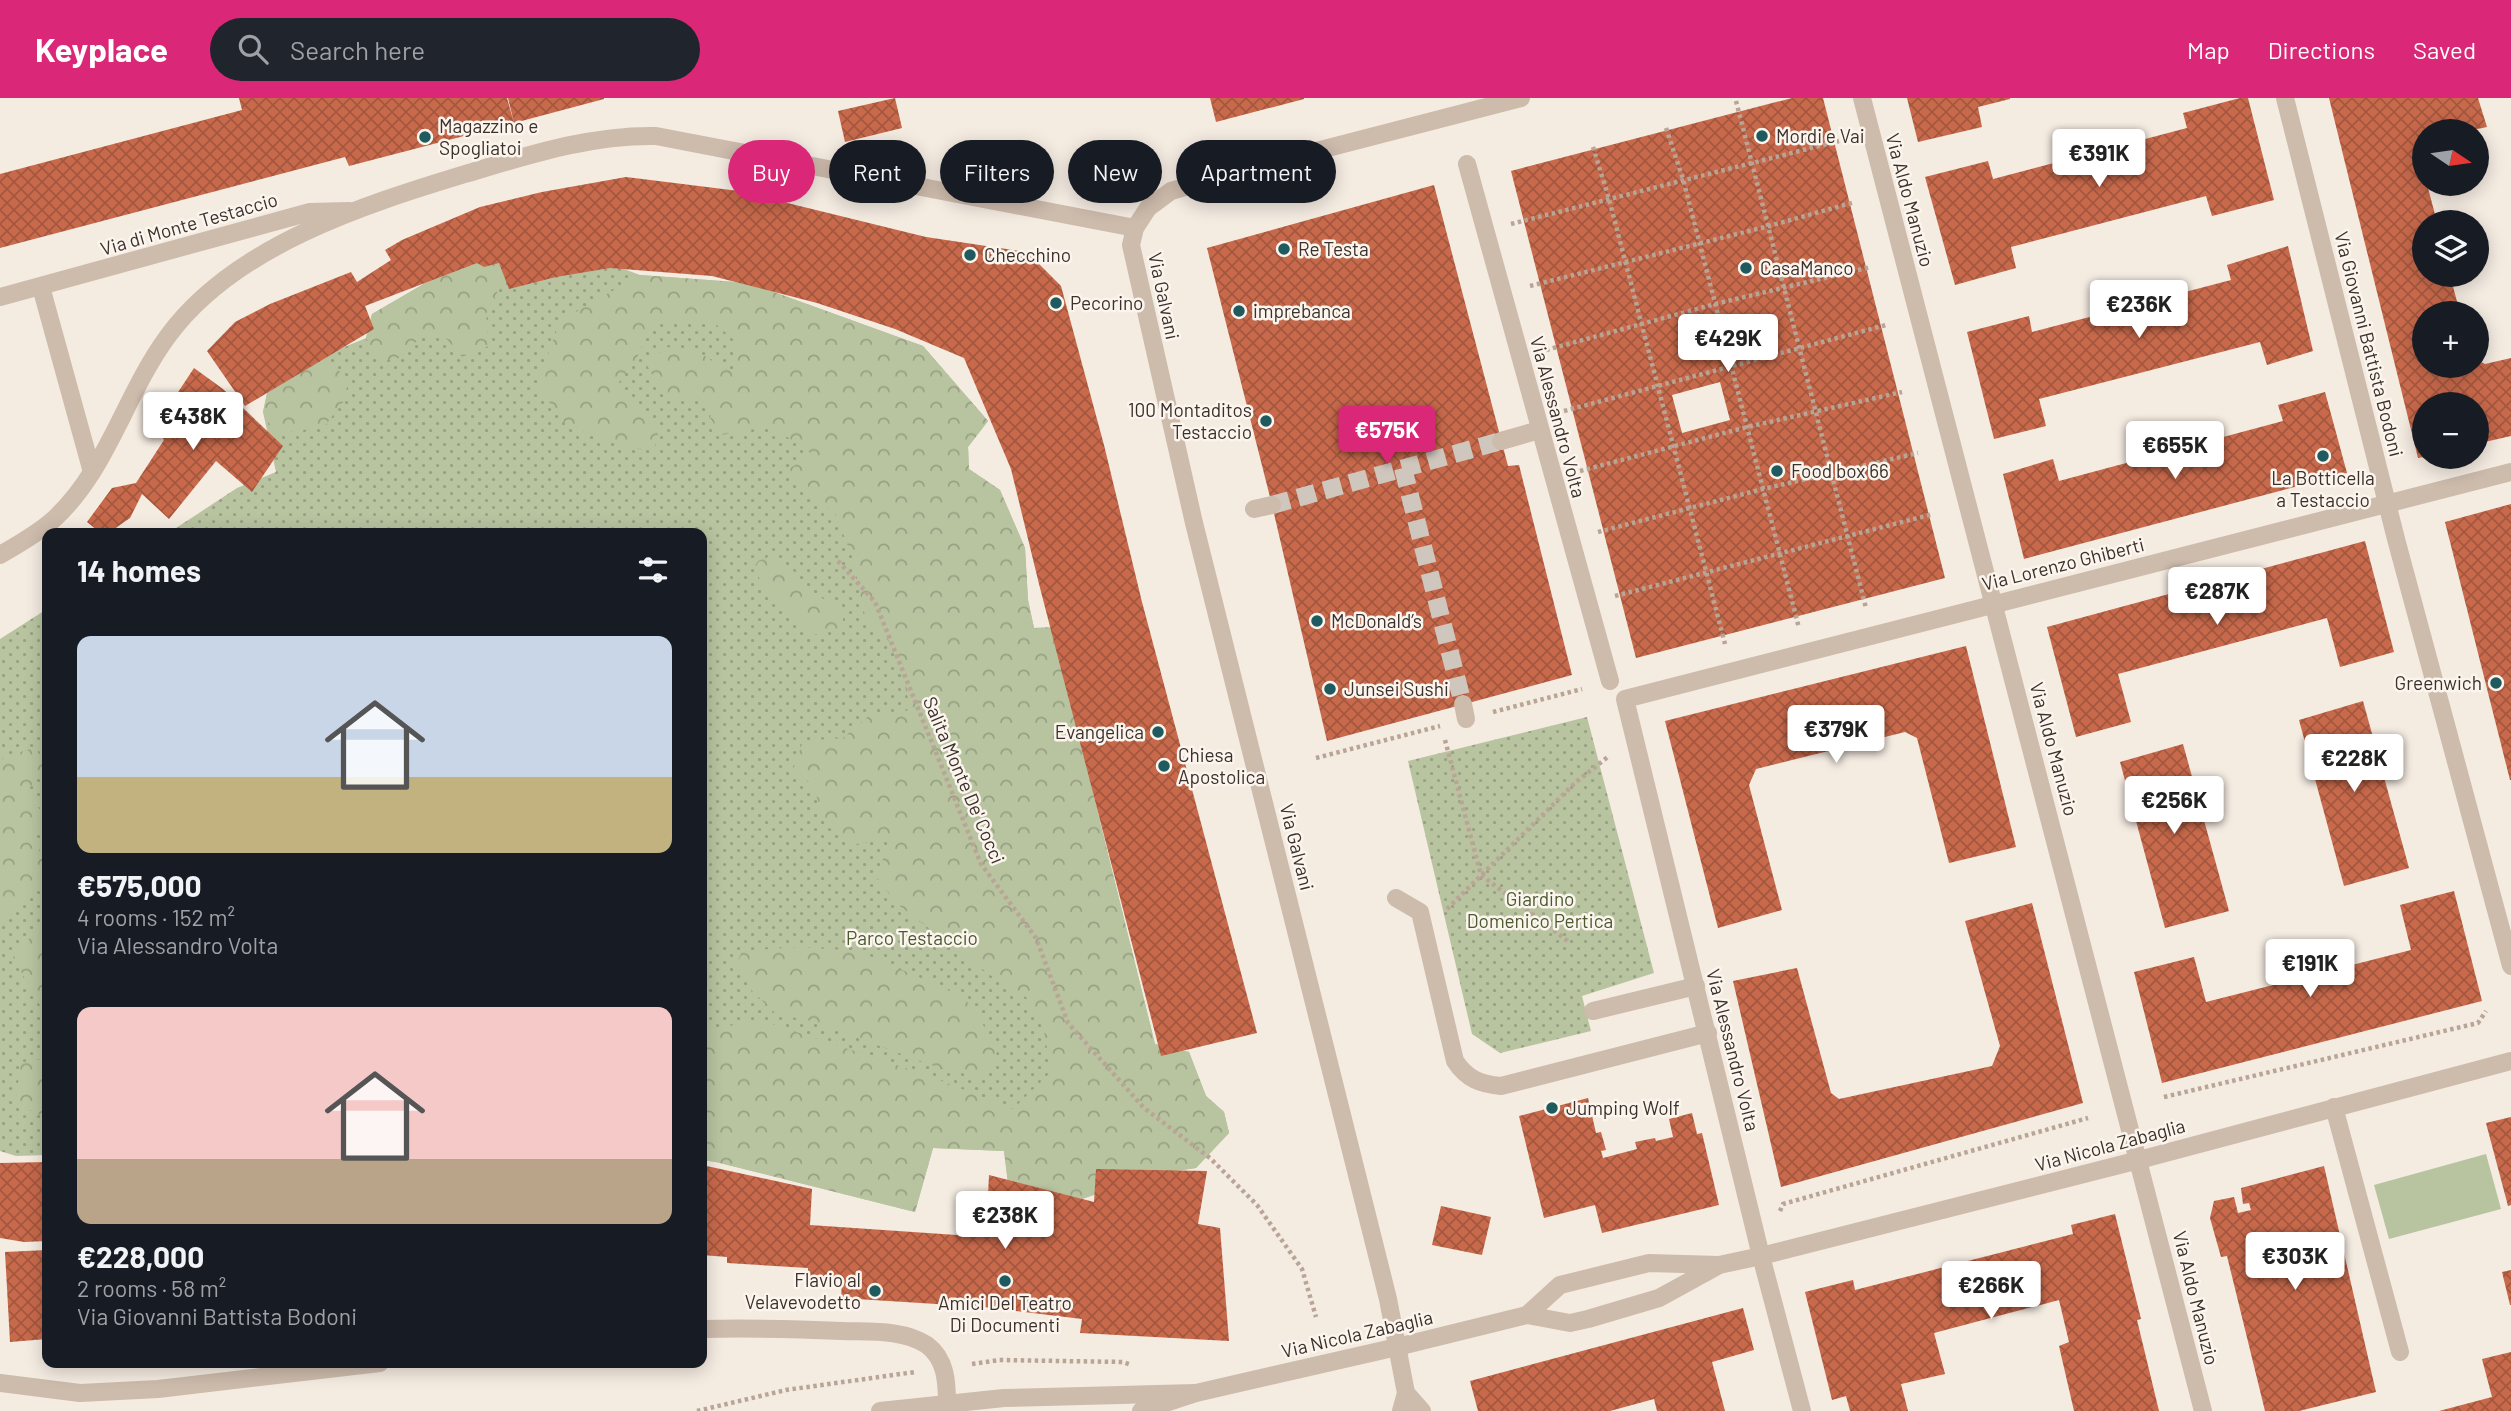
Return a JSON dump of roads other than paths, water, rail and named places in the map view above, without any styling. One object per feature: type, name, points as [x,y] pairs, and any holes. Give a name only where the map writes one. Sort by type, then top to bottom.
[{"type":"street","points":[[1135,229],[1148,208],[1171,191],[1521,98]]},
{"type":"street","name":"Via Aldo Manuzio","points":[[1862,98],[2203,1411]]},
{"type":"street","name":"Via Giovanni Battista Bodoni","points":[[2285,98],[2388,505],[2511,966]]},
{"type":"street","name":"Via di Monte Testaccio","points":[[42,528],[73,499],[92,472],[168,336],[201,300],[251,261],[349,211],[505,162],[593,139],[656,136],[1135,229]]},
{"type":"street","name":"Via Alessandro Volta","points":[[1467,164],[1610,681]]},
{"type":"street","name":"Via di Monte Testaccio","points":[[0,297],[310,212],[349,211]]},
{"type":"street","name":"Via Galvani","points":[[1135,229],[1131,245],[1194,523],[1388,1299],[1404,1402],[1422,1411]]},
{"type":"street","points":[[41,287],[92,472]]},
{"type":"street","points":[[1502,441],[1538,424]]},
{"type":"street","name":"Via Lorenzo Ghiberti","points":[[1625,699],[2511,472]]},
{"type":"street","points":[[1254,509],[1272,505]]},
{"type":"street","name":"Via di Monte Testaccio","points":[[0,555],[42,528]]},
{"type":"street","name":"Via Alessandro Volta","points":[[1625,699],[1761,1256],[1802,1411]]},
{"type":"street","points":[[1396,898],[1420,912],[1455,1061],[1462,1072],[1475,1081],[1501,1086],[1708,1034]]},
{"type":"street","points":[[1593,1012],[1696,986]]},
{"type":"street","name":"Via Nicola Zabaglia","points":[[1527,1315],[1560,1285],[1649,1264],[1719,1265],[1761,1256],[2139,1160],[2511,1061]]},
{"type":"street","points":[[2334,1107],[2400,1352]]},
{"type":"street","name":"Via Nicola Zabaglia","points":[[1141,1411],[1196,1393],[1527,1315],[1570,1323],[1588,1319],[1659,1298],[1719,1265]]},
{"type":"street","points":[[707,1329],[774,1328],[889,1333],[909,1337],[926,1345],[937,1355],[947,1382],[947,1404]]},
{"type":"street","points":[[0,1383],[56,1391],[105,1392],[195,1387],[341,1368]]},
{"type":"street","name":"Via Nicola Zabaglia","points":[[886,1411],[1004,1398],[1196,1393]]},
{"type":"tunnel","points":[[1272,505],[1501,441]]},
{"type":"tunnel","points":[[1403,468],[1463,704]]},
{"type":"place","name":"Mordi e Vai","points":[[1762,136]]},
{"type":"place","name":"Magazzino e Spogliatoi","points":[[425,137]]},
{"type":"place","name":"Re Testa","points":[[1284,249]]},
{"type":"place","name":"Checchino","points":[[970,255]]},
{"type":"place","name":"CasaManco","points":[[1746,268]]},
{"type":"place","name":"Pecorino","points":[[1056,303]]},
{"type":"place","name":"imprebanca","points":[[1239,311]]},
{"type":"place","name":"100 Montaditos Testaccio","points":[[1266,421]]},
{"type":"place","name":"La Botticella a Testaccio","points":[[2323,456]]},
{"type":"place","name":"Food box 66","points":[[1777,471]]},
{"type":"place","name":"McDonald’s","points":[[1317,621]]},
{"type":"place","name":"Greenwich","points":[[2496,683]]},
{"type":"place","name":"Junsei Sushi","points":[[1330,689]]},
{"type":"place","name":"Evangelica","points":[[1158,732]]},
{"type":"place","name":"Chiesa Apostolica","points":[[1164,766]]},
{"type":"place","name":"Jumping Wolf","points":[[1552,1108]]},
{"type":"place","name":"Amici Del Teatro Di Documenti","points":[[1005,1281]]},
{"type":"place","name":"Flavio al Velavevodetto","points":[[875,1291]]},
{"type":"park label","name":"Giardino Domenico Pertica","points":[[1540,910]]},
{"type":"park label","name":"Parco Testaccio","points":[[912,938]]}]
